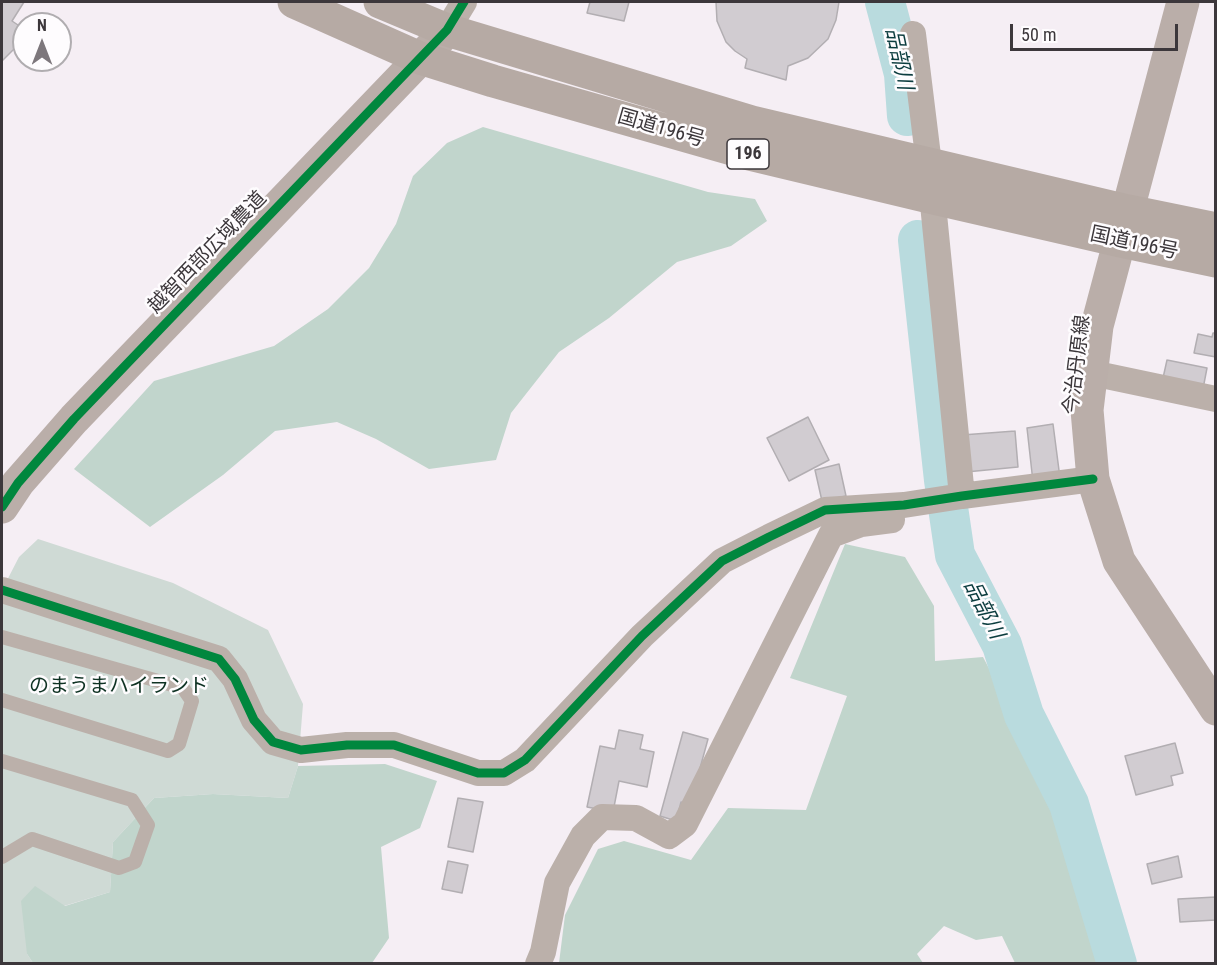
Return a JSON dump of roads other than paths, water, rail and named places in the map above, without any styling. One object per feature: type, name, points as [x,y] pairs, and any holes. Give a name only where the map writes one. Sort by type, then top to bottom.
[{"type":"highway","name":"国道196号","points":[[294,2],[420,58],[749,154],[933,198],[1124,226],[1215,229]]},
{"type":"highway","name":"国道196号","points":[[380,2],[447,30],[752,122],[929,164],[1124,226],[1215,261]]},
{"type":"main road","name":"今治丹原線","points":[[1183,2],[1097,327],[1087,410],[1093,479],[1119,561],[1215,709]]},
{"type":"main road","name":"越智西部広域農道","points":[[2,507],[18,483],[74,419],[447,30]]},
{"type":"street","points":[[447,30],[464,2]]},
{"type":"street","points":[[913,34],[933,198],[962,496]]},
{"type":"street","points":[[1092,373],[1215,399]]},
{"type":"street","points":[[2,590],[219,659],[235,679],[254,720],[273,742],[301,750],[347,745],[394,745],[478,773],[504,773],[525,760],[642,636],[723,561],[825,510],[904,505],[1093,479]]},
{"type":"street","points":[[538,963],[543,952],[557,883],[583,836],[602,817],[636,818],[669,836],[685,824],[831,535],[861,524],[892,520],[904,505]]},
{"type":"lane","points":[[2,637],[183,688],[192,701],[179,744],[168,751],[2,700]]},
{"type":"lane","points":[[2,761],[132,801],[148,825],[135,862],[119,868],[32,839],[2,857]]},
{"type":"waterway","name":"品部川","points":[[885,2],[904,74],[907,116]]},
{"type":"waterway","name":"品部川","points":[[918,240],[944,480],[955,555],[1002,645],[1024,715],[1069,804],[1117,964]]},
{"type":"park label","name":"のまうまハイランド","points":[[119,687]]}]
